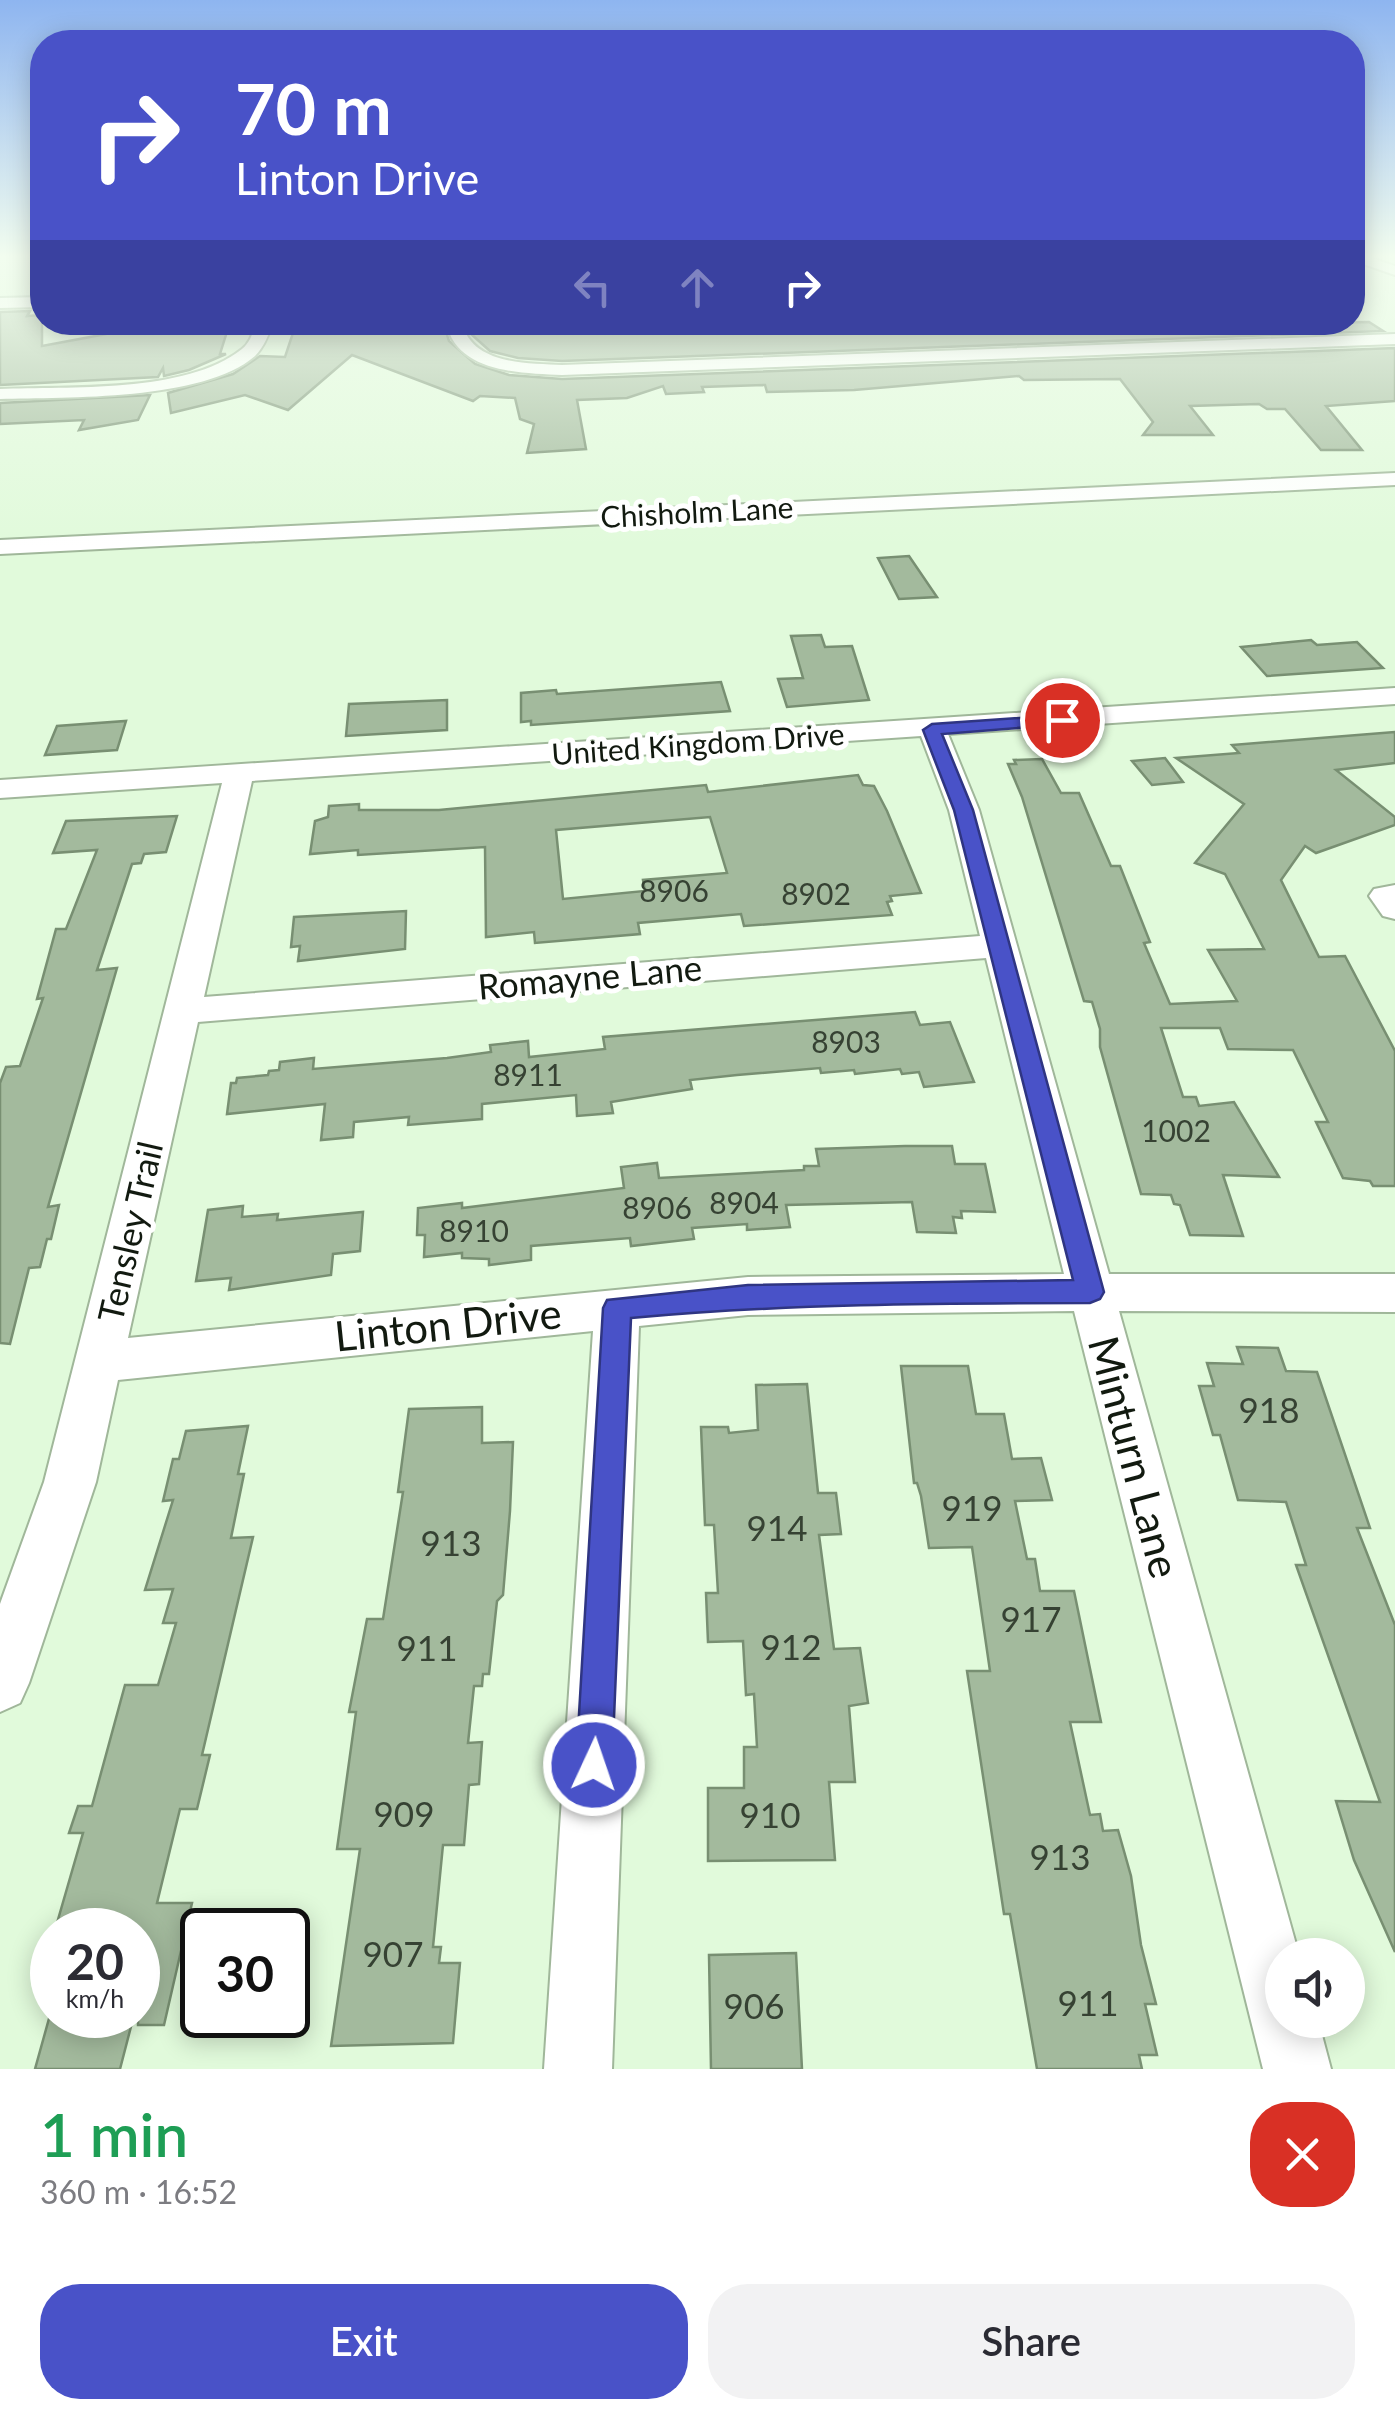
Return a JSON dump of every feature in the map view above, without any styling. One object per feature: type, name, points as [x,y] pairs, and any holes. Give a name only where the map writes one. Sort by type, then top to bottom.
[{"type":"street","points":[[0,394],[112,389],[180,379],[247,354]]},
{"type":"street","points":[[473,354],[513,365],[562,370],[1008,354]]},
{"type":"street","name":"Chisholm Lane","points":[[0,547],[1395,479]]},
{"type":"street","name":"United Kingdom Drive","points":[[0,789],[932,730],[1395,696]]},
{"type":"street","name":"Minturn Lane","points":[[932,730],[956,783],[1265,1949]]},
{"type":"street","name":"Tensley Trail","points":[[0,1683],[70,1482],[239,774]]},
{"type":"street","points":[[1395,895],[1386,896],[1395,909]]},
{"type":"street","name":"Romayne Lane","points":[[181,1011],[999,946]]},
{"type":"street","name":"Linton Drive","points":[[101,1360],[748,1296],[868,1292],[1395,1293]]},
{"type":"street","points":[[578,2069],[617,1308]]},
{"type":"street","name":"Minturn Lane","points":[[1289,2038],[1297,2069]]},
{"type":"building","points":[[0,354],[226,354],[164,376],[163,368],[158,377],[0,385]]},
{"type":"building","points":[[286,354],[463,354],[475,364],[509,375],[562,379],[1246,354],[1395,354],[1395,401],[1326,406],[1362,450],[1321,450],[1285,409],[1267,409],[1259,404],[1190,406],[1213,435],[1143,435],[1153,422],[1120,379],[1024,380],[1019,376],[854,390],[767,392],[765,385],[702,387],[704,392],[666,394],[663,386],[627,398],[577,400],[586,449],[527,453],[534,424],[520,419],[515,398],[480,396],[473,401],[352,355],[288,410],[245,395],[171,413],[168,393],[233,374],[260,356],[285,357]]},
{"type":"building","points":[[500,354],[766,354],[562,361]]},
{"type":"building","points":[[150,395],[138,420],[79,430],[84,420],[0,424],[0,403]]},
{"type":"building","points":[[909,556],[937,597],[899,599],[878,558]]},
{"type":"building","points":[[821,635],[825,647],[852,646],[869,700],[787,707],[778,679],[803,678],[791,636]]},
{"type":"building","points":[[1311,640],[1317,645],[1357,642],[1383,668],[1267,676],[1241,647]]},
{"type":"building","points":[[721,682],[730,711],[531,725],[531,721],[521,722],[521,693]]},
{"type":"building","points":[[447,700],[447,730],[346,736],[349,704]]},
{"type":"building","points":[[126,721],[117,750],[45,755],[57,726]]},
{"type":"building","points":[[1395,732],[1395,763],[1336,770],[1395,817],[1395,825],[1316,853],[1305,846],[1281,880],[1319,957],[1345,956],[1395,1051],[1395,1186],[1373,1186],[1370,1181],[1343,1178],[1316,1122],[1328,1122],[1293,1050],[1228,1049],[1220,1028],[1161,1028],[1183,1097],[1196,1097],[1199,1106],[1234,1102],[1279,1177],[1223,1175],[1243,1236],[1190,1235],[1180,1205],[1174,1204],[1171,1195],[1141,1194],[1100,1047],[1100,1029],[1092,1002],[1084,1001],[1022,797],[1008,764],[1016,764],[1014,760],[1042,759],[1061,793],[1079,793],[1111,866],[1120,866],[1150,942],[1144,943],[1170,1004],[1237,1001],[1208,950],[1264,949],[1225,874],[1195,863],[1244,804],[1176,758],[1239,753],[1232,745]]},
{"type":"building","points":[[1165,758],[1183,782],[1152,785],[1132,761]]},
{"type":"building","points":[[858,775],[863,785],[874,786],[921,893],[890,896],[892,901],[887,902],[892,915],[744,926],[741,914],[638,923],[640,934],[535,943],[534,932],[486,937],[485,847],[310,854],[315,821],[328,817],[329,806],[359,804],[359,810],[439,810],[706,785],[708,792]],"holes":[[[710,817],[727,873],[643,880],[645,891],[563,899],[556,830]]]},
{"type":"building","points":[[177,816],[166,852],[144,854],[141,863],[132,864],[97,970],[117,968],[48,1207],[59,1205],[51,1239],[47,1239],[40,1267],[29,1268],[10,1344],[0,1343],[0,1083],[6,1067],[20,1066],[43,998],[37,999],[56,929],[66,929],[97,850],[53,853],[66,821]]},
{"type":"building","points":[[406,911],[405,949],[298,961],[300,946],[291,947],[294,917]]},
{"type":"building","points":[[915,1012],[920,1025],[950,1022],[974,1082],[924,1087],[919,1072],[902,1074],[900,1069],[855,1074],[854,1070],[821,1073],[820,1068],[737,1075],[690,1080],[692,1089],[611,1102],[613,1113],[577,1116],[576,1095],[482,1104],[482,1119],[408,1125],[409,1117],[354,1122],[353,1137],[321,1140],[325,1104],[227,1114],[231,1083],[236,1083],[237,1078],[268,1075],[269,1071],[279,1070],[280,1062],[314,1058],[313,1069],[447,1058],[491,1052],[490,1045],[528,1041],[529,1057],[605,1049],[603,1037]]},
{"type":"building","points":[[952,1146],[955,1164],[985,1164],[995,1212],[961,1211],[962,1218],[953,1217],[956,1233],[917,1232],[912,1202],[786,1205],[790,1227],[747,1230],[747,1224],[692,1228],[694,1239],[631,1246],[630,1238],[531,1246],[531,1260],[489,1265],[489,1259],[462,1258],[462,1253],[424,1257],[425,1235],[417,1235],[418,1208],[462,1203],[462,1208],[624,1188],[621,1167],[657,1163],[659,1178],[804,1170],[804,1166],[819,1166],[816,1149]]},
{"type":"building","points":[[243,1206],[242,1217],[278,1214],[277,1220],[363,1212],[360,1251],[333,1254],[331,1275],[229,1290],[231,1278],[196,1281],[208,1210]]},
{"type":"building","points":[[1237,1347],[1278,1348],[1286,1371],[1317,1372],[1370,1528],[1357,1528],[1395,1625],[1395,1952],[1354,1860],[1336,1801],[1380,1802],[1296,1565],[1306,1565],[1286,1502],[1238,1500],[1220,1435],[1213,1435],[1199,1386],[1214,1386],[1207,1363],[1243,1364]]},
{"type":"building","points":[[901,1366],[968,1366],[976,1414],[1004,1414],[1012,1459],[1041,1458],[1052,1500],[1015,1501],[1027,1559],[1035,1559],[1040,1591],[1074,1591],[1101,1722],[1070,1722],[1090,1815],[1100,1814],[1103,1831],[1118,1830],[1156,2004],[1145,2004],[1157,2055],[1139,2055],[1142,2069],[1037,2069],[1010,1914],[1004,1914],[967,1671],[990,1671],[972,1547],[929,1548],[921,1496],[914,1483]]},
{"type":"building","points":[[807,1384],[818,1493],[836,1493],[841,1534],[819,1535],[834,1649],[860,1648],[868,1703],[849,1706],[855,1782],[829,1782],[835,1860],[708,1861],[708,1788],[744,1788],[744,1747],[757,1747],[754,1694],[746,1695],[743,1641],[708,1642],[706,1593],[718,1593],[714,1525],[705,1525],[701,1427],[728,1427],[729,1433],[758,1430],[756,1385]]},
{"type":"building","points":[[482,1407],[482,1443],[513,1442],[510,1511],[503,1595],[497,1601],[489,1674],[483,1674],[482,1686],[474,1686],[468,1743],[482,1742],[479,1784],[469,1785],[464,1845],[443,1845],[433,1947],[441,1947],[439,1963],[460,1963],[453,2043],[331,2046],[360,1849],[337,1849],[356,1712],[349,1712],[367,1619],[383,1619],[403,1492],[398,1492],[409,1409]]},
{"type":"building","points":[[248,1426],[238,1474],[244,1474],[231,1538],[253,1537],[202,1755],[210,1755],[197,1809],[180,1809],[157,1903],[192,1903],[191,1908],[180,1908],[180,1955],[164,2025],[160,2025],[160,1908],[61,1908],[83,1833],[69,1833],[78,1806],[92,1806],[125,1685],[158,1685],[176,1623],[163,1623],[173,1589],[145,1590],[173,1500],[163,1501],[173,1459],[179,1459],[186,1431]]},
{"type":"building","points":[[796,1953],[802,2069],[711,2069],[709,1955]]},
{"type":"building","points":[[44,2038],[128,2038],[120,2069],[35,2069]]},
{"type":"route","points":[[594,1765],[617,1308],[748,1296],[1090,1292],[964,810],[932,730],[1062,720]]}]
